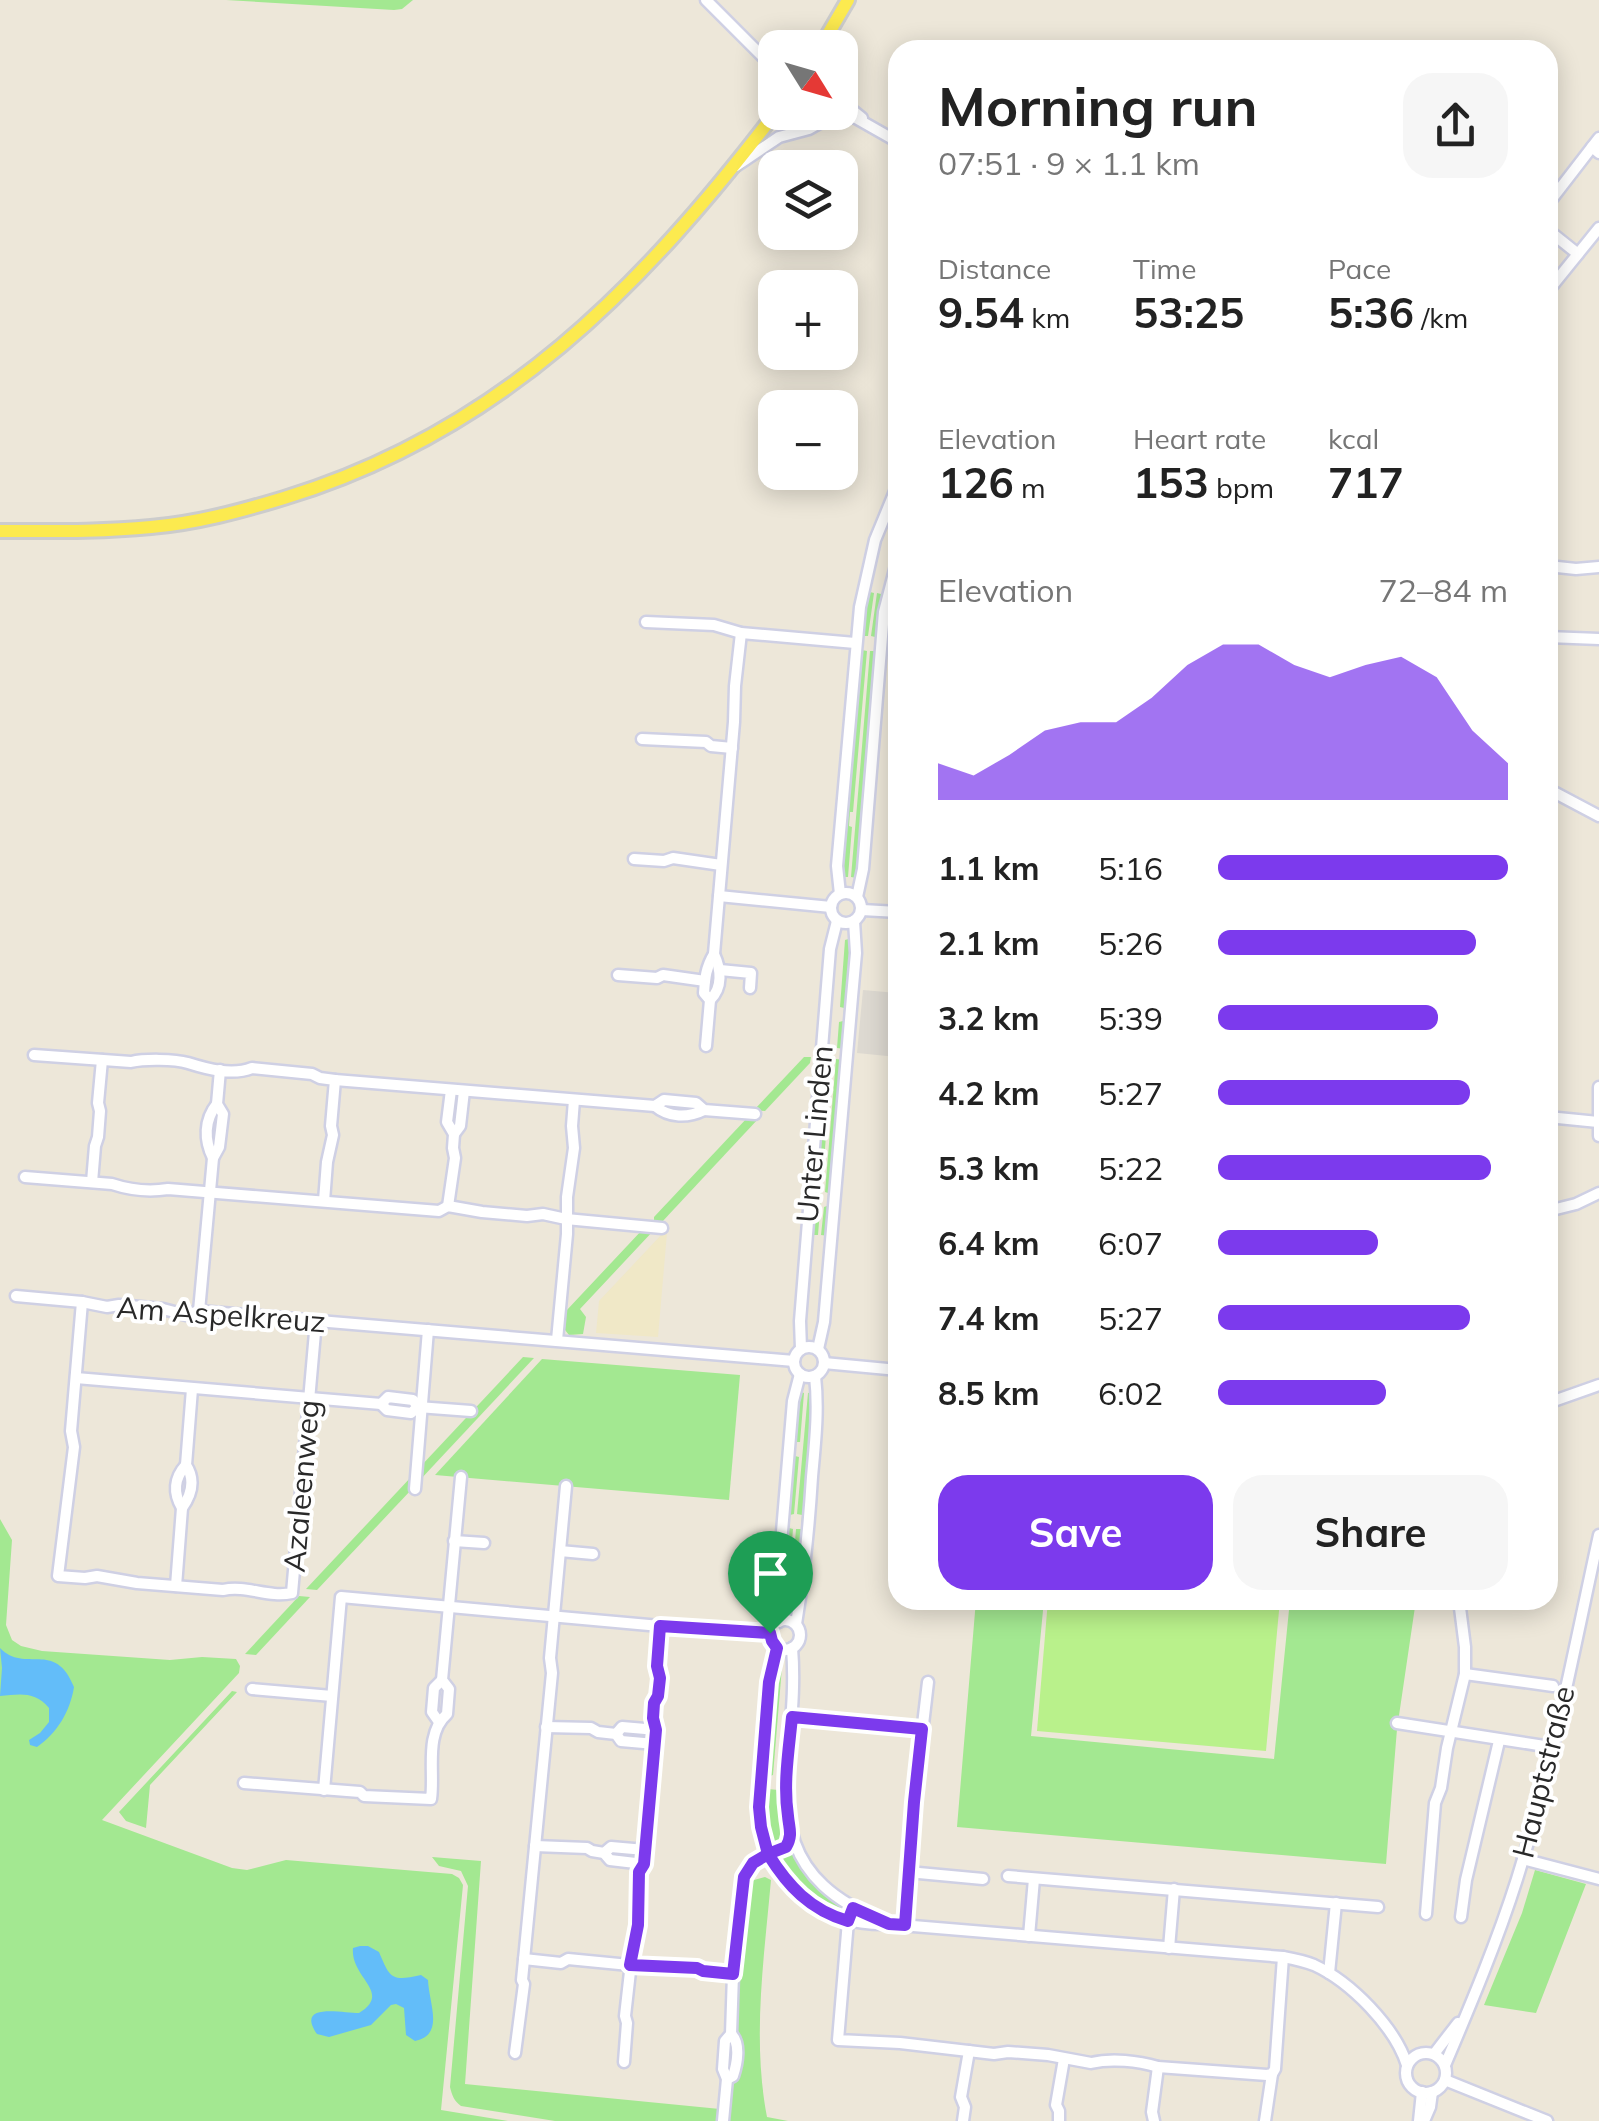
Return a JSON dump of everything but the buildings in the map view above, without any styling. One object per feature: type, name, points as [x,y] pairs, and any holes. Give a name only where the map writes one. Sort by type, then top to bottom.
[{"type":"main road","points":[[831,30],[848,0]]},
{"type":"main road","points":[[0,531],[153,527],[233,513],[356,474],[404,451],[517,382],[593,319],[685,225],[763,130]]},
{"type":"street","points":[[706,0],[758,53]]},
{"type":"street","points":[[858,113],[862,121]]},
{"type":"street","points":[[735,167],[779,136],[809,129],[834,115],[862,121]]},
{"type":"street","points":[[858,119],[888,136]]},
{"type":"street","points":[[1558,192],[1597,146]]},
{"type":"street","points":[[1558,279],[1599,228]]},
{"type":"street","points":[[1558,238],[1578,254]]},
{"type":"street","points":[[840,894],[838,866],[855,643],[875,540],[888,510]]},
{"type":"street","points":[[1558,567],[1599,567]]},
{"type":"street","points":[[862,910],[857,897],[888,600]]},
{"type":"street","points":[[646,622],[714,624],[742,633],[855,643]]},
{"type":"street","points":[[706,1046],[710,1000],[717,994],[720,970],[714,954],[742,633]]},
{"type":"street","points":[[1558,638],[1599,640]]},
{"type":"street","points":[[642,740],[706,742],[732,748]]},
{"type":"street","points":[[1558,795],[1599,816]]},
{"type":"street","points":[[1569,802],[1599,826]]},
{"type":"street","points":[[634,858],[673,858],[721,865]]},
{"type":"street","points":[[857,897],[840,894],[831,907],[832,914],[837,921],[848,924],[862,910]]},
{"type":"street","points":[[720,896],[831,907]]},
{"type":"street","points":[[862,910],[888,911]]},
{"type":"street","name":"Unter Linden","points":[[801,1349],[821,1055],[830,949],[837,921]]},
{"type":"street","name":"Unter Linden","points":[[818,1350],[824,1322],[856,953],[854,921]]},
{"type":"street","points":[[710,1000],[704,993],[705,981],[707,964],[714,954]]},
{"type":"street","points":[[750,988],[753,960]]},
{"type":"street","points":[[720,970],[752,973]]},
{"type":"street","points":[[618,974],[705,981]]},
{"type":"street","points":[[34,1055],[188,1063],[244,1072],[252,1068],[334,1080],[655,1106],[664,1100],[696,1103],[704,1110],[755,1114]]},
{"type":"street","points":[[92,1182],[102,1060]]},
{"type":"street","points":[[200,1311],[212,1158],[219,1148],[223,1114],[217,1104],[220,1070]]},
{"type":"street","points":[[324,1201],[333,1135],[334,1080]]},
{"type":"street","points":[[1599,1087],[1599,1136]]},
{"type":"street","points":[[448,1206],[453,1177],[454,1134],[447,1122],[451,1090]]},
{"type":"street","points":[[454,1134],[460,1126],[464,1091]]},
{"type":"street","points":[[557,1340],[574,1148],[574,1100]]},
{"type":"street","points":[[1558,1119],[1598,1122]]},
{"type":"street","points":[[25,1177],[152,1191],[168,1189],[438,1211],[448,1206],[662,1228]]},
{"type":"street","points":[[1558,1208],[1599,1192]]},
{"type":"street","name":"Am Aspelkreuz","points":[[16,1296],[186,1315],[200,1311],[794,1361]]},
{"type":"street","points":[[82,1302],[76,1378],[381,1404],[388,1397],[413,1400],[419,1407],[471,1411]]},
{"type":"street","name":"Azaleenweg","points":[[76,1378],[69,1496],[58,1576],[292,1593],[316,1321]]},
{"type":"street","points":[[415,1489],[428,1330]]},
{"type":"street","points":[[810,1346],[818,1350],[823,1356],[822,1371],[808,1377],[800,1374],[794,1361],[801,1349],[810,1346]]},
{"type":"street","points":[[824,1363],[888,1369]]},
{"type":"street","points":[[770,1633],[778,1622],[777,1591],[792,1415],[800,1374]]},
{"type":"street","points":[[770,1633],[777,1648],[784,1650],[792,1648],[800,1637],[796,1624],[818,1409],[815,1376]]},
{"type":"street","points":[[1558,1399],[1599,1385]]},
{"type":"street","points":[[176,1586],[182,1508],[190,1498],[192,1474],[186,1464],[192,1389]]},
{"type":"street","points":[[244,1783],[360,1792],[364,1796],[432,1798],[431,1764],[438,1722],[447,1714],[448,1689],[442,1680],[461,1477]]},
{"type":"street","points":[[515,2053],[566,1486]]},
{"type":"street","name":"Hauptstraße","points":[[1445,2065],[1503,1921],[1523,1859],[1595,1568],[1599,1535]]},
{"type":"street","points":[[454,1542],[484,1544]]},
{"type":"street","points":[[560,1552],[593,1554]]},
{"type":"street","points":[[324,1790],[340,1598],[770,1633]]},
{"type":"street","points":[[1426,1914],[1436,1804],[1465,1674],[1460,1610]]},
{"type":"street","points":[[778,1622],[788,1620],[796,1624]]},
{"type":"street","points":[[624,2062],[630,1965],[638,1925],[639,1872],[644,1864],[656,1744],[653,1718],[660,1678],[660,1626]]},
{"type":"street","points":[[777,1648],[769,1682],[761,1827],[768,1854],[788,1884],[823,1912],[870,1924],[1283,1956],[1303,1961],[1351,1989],[1392,2035],[1407,2066],[1408,2082],[1427,2092],[1442,2086],[1445,2065],[1434,2054],[1421,2053],[1392,2035]]},
{"type":"street","points":[[792,1648],[795,1686],[786,1783],[792,1837],[814,1876],[831,1893],[889,1924]]},
{"type":"street","points":[[1465,1674],[1553,1686]]},
{"type":"street","points":[[905,1925],[928,1682]]},
{"type":"street","points":[[252,1689],[332,1696]]},
{"type":"street","points":[[792,1717],[922,1729]]},
{"type":"street","points":[[1396,1724],[1551,1748]]},
{"type":"street","points":[[616,1734],[622,1727],[656,1730]]},
{"type":"street","points":[[546,1728],[591,1728],[616,1734]]},
{"type":"street","points":[[616,1734],[620,1741],[656,1744]]},
{"type":"street","points":[[1462,1917],[1466,1880],[1499,1740]]},
{"type":"street","points":[[723,2121],[725,2041],[731,2034],[744,1877],[753,1863],[786,1847],[792,1837]]},
{"type":"street","points":[[536,1846],[576,1847],[604,1853],[610,1860],[644,1864]]},
{"type":"street","points":[[604,1853],[612,1846],[645,1850]]},
{"type":"street","points":[[1523,1859],[1599,1879]]},
{"type":"street","points":[[908,1872],[983,1879]]},
{"type":"street","points":[[1008,1876],[1378,1907]]},
{"type":"street","points":[[1029,1936],[1034,1879]]},
{"type":"street","points":[[1170,1948],[1174,1889]]},
{"type":"street","points":[[1328,1973],[1336,1903]]},
{"type":"street","points":[[853,1908],[848,1921],[838,2040],[1272,2074]]},
{"type":"street","points":[[1265,2121],[1275,2069],[1283,1956]]},
{"type":"street","points":[[524,1959],[697,1968],[733,1974]]},
{"type":"street","name":"Hauptstraße","points":[[1434,2054],[1470,2004]]},
{"type":"street","points":[[964,2121],[961,2097],[969,2051]]},
{"type":"street","points":[[1407,2066],[1421,2053]]},
{"type":"street","points":[[1059,2121],[1056,2104],[1064,2060]]},
{"type":"street","points":[[1154,2121],[1158,2067]]},
{"type":"street","points":[[1445,2080],[1547,2121]]},
{"type":"street","points":[[1421,2121],[1427,2092]]},
{"type":"shaded area","points":[[863,990],[888,992],[888,1056],[857,1053]]},
{"type":"shaded area","points":[[667,1233],[658,1337],[596,1333],[599,1301]]},
{"type":"green space","points":[[226,0],[413,0],[394,10]]},
{"type":"green space","points":[[866,591],[874,593],[862,650],[867,651],[850,812],[848,877],[842,877],[841,862]]},
{"type":"green space","points":[[877,593],[885,595],[857,878],[851,877]]},
{"type":"green space","points":[[852,938],[845,1049],[837,1048],[844,1008],[840,1007],[845,940]]},
{"type":"green space","points":[[804,1057],[811,1057],[810,1063],[765,1111],[754,1110]]},
{"type":"green space","points":[[825,1058],[833,1059],[830,1097],[825,1097],[828,1111],[818,1235],[810,1235]]},
{"type":"green space","points":[[836,1059],[844,1060],[829,1236],[821,1235],[827,1206]]},
{"type":"green space","points":[[748,1117],[759,1118],[661,1223],[654,1222],[654,1217]]},
{"type":"green space","points":[[643,1229],[654,1230],[580,1309],[586,1317],[583,1334],[569,1335],[565,1330],[566,1311]]},
{"type":"green space","points":[[523,1357],[534,1358],[419,1481],[420,1467]]},
{"type":"green space","points":[[542,1359],[740,1375],[729,1500],[435,1475]]},
{"type":"green space","points":[[799,1391],[804,1393],[800,1442],[796,1442],[795,1456],[799,1457],[794,1514],[790,1515],[789,1528],[793,1529],[787,1604],[781,1605],[780,1588]]},
{"type":"green space","points":[[814,1392],[796,1606],[790,1604],[796,1529],[801,1529],[802,1515],[797,1514],[808,1393]]},
{"type":"green space","points":[[412,1476],[411,1490],[317,1590],[306,1589]]},
{"type":"green space","points":[[0,1519],[12,1540],[6,1625],[12,1640],[21,1646],[42,1651],[170,1660],[236,1659],[240,1666],[239,1673],[102,1820],[232,1868],[247,1870],[286,1860],[452,1874],[459,1878],[463,1885],[441,2110],[508,2121],[0,2121]]},
{"type":"green space","points":[[299,1596],[310,1597],[256,1655],[245,1654]]},
{"type":"green space","points":[[975,1610],[1043,1610],[1031,1736],[1274,1759],[1289,1610],[1415,1610],[1397,1729],[1386,1864],[957,1827]]},
{"type":"green space","points":[[1047,1610],[1279,1610],[1266,1751],[1037,1731]]},
{"type":"green space","points":[[776,1665],[782,1667],[773,1775],[764,1778]]},
{"type":"green space","points":[[232,1691],[237,1692],[150,1785],[146,1828],[126,1821],[119,1812]]},
{"type":"green space","points":[[764,1784],[768,1784],[768,1789],[778,1790],[783,1785],[787,1824],[779,1843],[769,1840],[765,1831]]},
{"type":"green space","points":[[793,1849],[845,1913],[842,1915],[812,1898],[790,1879],[776,1860]]},
{"type":"green space","points":[[432,1857],[481,1861],[465,2084],[720,2109],[719,2121],[555,2121],[461,2106],[450,2087],[468,1886],[461,1871],[439,1866]]},
{"type":"green space","points":[[1535,1870],[1586,1884],[1536,2013],[1484,2005],[1522,1913]]},
{"type":"green space","points":[[765,1877],[771,1880],[760,2058],[767,2117],[788,2121],[728,2121],[732,2080],[738,2075],[741,2036],[736,2030],[748,1887]]},
{"type":"water","points":[[0,1648],[19,1658],[58,1664],[74,1687],[62,1721],[37,1747],[30,1745],[29,1740],[49,1722],[49,1708],[33,1696],[0,1696]]},
{"type":"water","points":[[360,1946],[379,1952],[386,1968],[397,1978],[421,1975],[428,1980],[433,2025],[424,2038],[415,2041],[406,2035],[404,2008],[396,2004],[371,2025],[329,2037],[317,2034],[312,2024],[316,2013],[359,2013],[372,1998],[354,1959],[353,1948]]},
{"type":"route","points":[[770,1633],[660,1626],[651,1798],[630,1965],[733,1974],[744,1877],[753,1863],[768,1854],[788,1884],[823,1912],[848,1921],[853,1908],[889,1924],[905,1925],[922,1729],[792,1717],[786,1783],[792,1837],[786,1847],[768,1854],[759,1807],[769,1682],[777,1648],[770,1633]]}]
